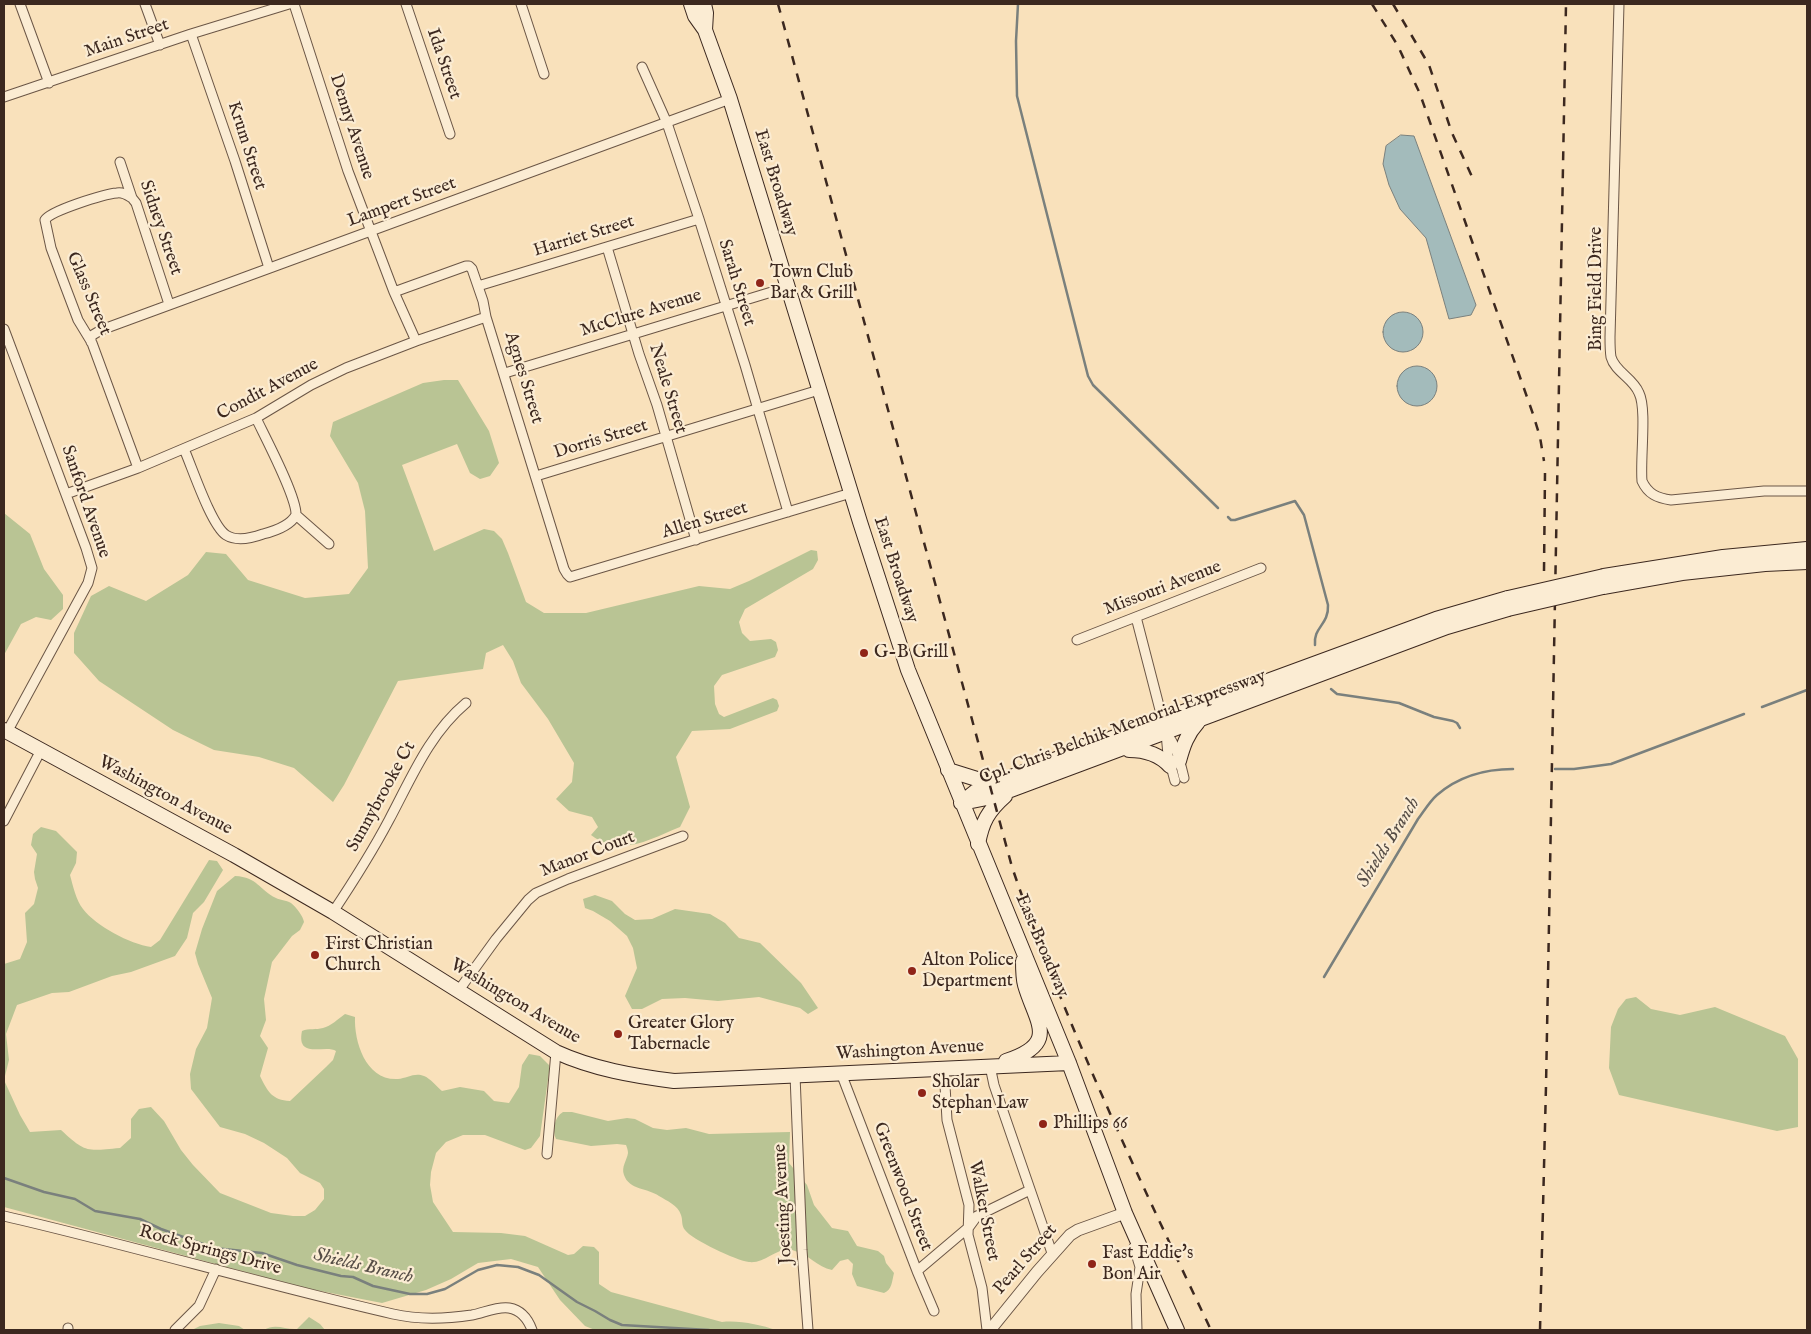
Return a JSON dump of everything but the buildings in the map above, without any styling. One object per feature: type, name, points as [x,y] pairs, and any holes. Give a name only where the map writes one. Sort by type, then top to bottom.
[{"type":"main road","name":"East Broadway","points":[[691,4],[695,16],[705,30],[730,99],[851,493],[908,670],[1069,1063],[1125,1213],[1177,1330]]},
{"type":"main road","name":"East Broadway","points":[[704,4],[706,13],[705,30]]},
{"type":"main road","name":"Cpl. Chris Belchik Memorial Expressway","points":[[962,803],[984,800],[1008,785],[1074,752],[1436,619],[1603,581],[1723,557],[1807,549]]},
{"type":"main road","name":"Cpl. Chris Belchik Memorial Expressway","points":[[1603,581],[1765,564],[1807,562]]},
{"type":"main road","name":"Cpl. Chris Belchik Memorial Expressway","points":[[1008,785],[1123,750],[1508,604]]},
{"type":"main road","points":[[1123,750],[1142,750],[1175,764],[1189,732],[1200,720]]},
{"type":"main road","name":"Washington Avenue","points":[[5,731],[234,855],[334,912],[556,1052],[591,1065],[650,1078],[674,1081],[1069,1063]]},
{"type":"main road","points":[[948,770],[980,780],[1008,785],[986,815],[980,831],[978,844]]},
{"type":"main road","points":[[990,1066],[1027,1053],[1038,1040],[1038,1018],[1025,984],[1022,948]]},
{"type":"street","points":[[20,4],[49,83]]},
{"type":"street","points":[[145,4],[160,45]]},
{"type":"street","name":"Main Street","points":[[4,97],[269,6],[289,4]]},
{"type":"street","name":"Denny Avenue","points":[[294,4],[348,171],[394,292],[416,341]]},
{"type":"street","name":"Ida Street","points":[[406,4],[450,134]]},
{"type":"street","points":[[521,4],[544,74]]},
{"type":"street","name":"Bing Field Drive","points":[[1619,4],[1610,338],[1611,358],[1640,393],[1642,414],[1642,481],[1650,492],[1659,498],[1671,500],[1764,491],[1807,491]]},
{"type":"street","name":"Krum Street","points":[[191,34],[235,161],[269,268]]},
{"type":"street","name":"Sarah Street","points":[[642,66],[667,123],[700,218],[788,512]]},
{"type":"street","name":"Lampert Street","points":[[91,342],[91,336],[94,333],[169,304],[371,232],[730,99]]},
{"type":"street","name":"Sidney Street","points":[[120,162],[132,198],[136,203],[169,304]]},
{"type":"street","name":"Glass Street","points":[[132,198],[122,193],[99,197],[51,214],[44,220],[51,248],[78,320],[91,342],[138,468]]},
{"type":"street","name":"Harriet Street","points":[[478,286],[700,218]]},
{"type":"street","name":"Neale Street","points":[[607,247],[696,540]]},
{"type":"street","name":"Agnes Street","points":[[394,292],[466,266],[472,269],[564,569],[568,576]]},
{"type":"street","name":"McClure Avenue","points":[[505,373],[788,287]]},
{"type":"street","name":"Condit Avenue","points":[[66,494],[138,468],[256,418],[328,376],[416,341],[486,317]]},
{"type":"street","name":"Sanford Avenue","points":[[4,329],[92,563],[92,573],[88,583],[44,667],[5,731]]},
{"type":"street","name":"Dorris Street","points":[[536,476],[819,390]]},
{"type":"street","points":[[256,418],[291,494],[296,515],[329,544]]},
{"type":"street","points":[[184,449],[216,522],[225,534],[237,538],[248,538],[264,534],[288,523],[296,515]]},
{"type":"street","name":"Allen Street","points":[[568,576],[576,577],[851,493]]},
{"type":"street","name":"Missouri Avenue","points":[[1077,640],[1261,568]]},
{"type":"street","points":[[1136,616],[1166,733],[1166,743],[1175,764],[1179,780]]},
{"type":"street","name":"Sunnybrooke Ct","points":[[334,912],[389,820],[420,760],[450,716],[466,703]]},
{"type":"street","points":[[4,821],[42,750]]},
{"type":"street","name":"Manor Court","points":[[459,990],[496,939],[536,893],[683,836]]},
{"type":"street","points":[[547,1154],[556,1052]]},
{"type":"street","points":[[990,1066],[994,1085],[1052,1253]]},
{"type":"street","name":"Walker Street","points":[[944,1068],[947,1120],[969,1205],[970,1245],[982,1288],[989,1330]]},
{"type":"street","name":"Greenwood Street","points":[[841,1073],[934,1311]]},
{"type":"street","name":"Joesting Avenue","points":[[795,1076],[802,1250],[808,1330]]},
{"type":"street","points":[[917,1271],[969,1227],[977,1216],[1030,1190]]},
{"type":"street","points":[[1125,1213],[1140,1267],[1136,1294],[1137,1330]]},
{"type":"street","name":"Pearl Street","points":[[989,1330],[1052,1253],[1070,1234],[1125,1213]]},
{"type":"street","name":"Rock Springs Drive","points":[[4,1216],[88,1235],[408,1317],[441,1318],[467,1316],[511,1308],[525,1317],[532,1330]]},
{"type":"street","points":[[175,1330],[199,1306],[216,1269]]},
{"type":"green space","points":[[458,380],[489,431],[499,463],[490,476],[480,479],[470,473],[457,444],[402,465],[434,551],[484,529],[494,531],[502,539],[526,602],[544,613],[586,613],[699,586],[730,589],[811,550],[817,551],[818,560],[813,569],[745,609],[739,622],[742,633],[750,641],[771,639],[776,642],[778,650],[775,657],[722,675],[714,686],[715,704],[719,714],[724,717],[773,698],[777,700],[779,706],[777,711],[730,729],[692,731],[676,757],[690,807],[680,827],[647,841],[624,846],[602,842],[591,835],[598,827],[592,817],[569,811],[556,799],[572,782],[574,763],[548,719],[521,683],[513,661],[503,645],[486,653],[483,669],[398,681],[344,785],[333,802],[294,768],[259,757],[214,750],[173,730],[99,681],[74,653],[74,633],[91,596],[109,586],[146,601],[188,575],[206,552],[226,554],[248,580],[305,598],[349,594],[368,568],[365,511],[358,483],[330,436],[333,422],[423,383]]},
{"type":"green space","points":[[4,513],[30,534],[44,569],[63,595],[63,609],[51,620],[36,617],[21,624],[4,655]]},
{"type":"green space","points":[[41,827],[56,831],[77,852],[76,863],[70,875],[78,901],[96,922],[124,938],[151,947],[160,940],[209,860],[217,861],[223,870],[204,902],[193,913],[187,938],[175,956],[69,992],[52,993],[17,1005],[6,1034],[9,1060],[4,1080],[4,964],[20,959],[27,942],[25,913],[34,904],[38,888],[34,872],[37,854],[31,845],[33,834]]},
{"type":"green space","points":[[235,876],[243,877],[254,881],[270,895],[291,903],[299,912],[304,922],[300,930],[292,936],[272,962],[264,999],[266,1020],[260,1036],[268,1048],[260,1076],[271,1094],[279,1099],[290,1101],[333,1060],[336,1051],[307,1048],[303,1045],[301,1040],[302,1031],[326,1027],[345,1014],[355,1017],[357,1038],[364,1058],[378,1074],[387,1078],[398,1079],[421,1075],[429,1079],[442,1091],[460,1087],[484,1091],[494,1101],[509,1103],[519,1087],[522,1065],[529,1054],[540,1056],[549,1065],[549,1072],[540,1136],[531,1148],[525,1150],[485,1135],[463,1135],[446,1142],[436,1153],[430,1185],[433,1202],[453,1232],[501,1233],[525,1236],[568,1255],[574,1254],[583,1246],[594,1247],[599,1252],[599,1284],[611,1292],[722,1322],[750,1323],[776,1330],[595,1330],[585,1326],[560,1300],[538,1267],[511,1259],[478,1263],[451,1279],[426,1290],[382,1303],[305,1288],[4,1207],[4,1080],[30,1132],[61,1130],[76,1143],[87,1149],[120,1148],[131,1138],[131,1119],[139,1109],[151,1107],[164,1121],[181,1150],[193,1165],[220,1193],[271,1213],[305,1216],[315,1210],[324,1199],[324,1189],[320,1183],[300,1173],[287,1158],[264,1143],[245,1134],[220,1127],[191,1089],[190,1074],[196,1049],[207,1028],[212,998],[195,953],[217,891]]},
{"type":"green space","points":[[595,895],[612,901],[625,914],[635,920],[652,919],[675,909],[710,914],[725,923],[739,938],[760,943],[801,983],[818,1008],[808,1014],[800,1008],[759,997],[718,1001],[685,998],[662,999],[642,1009],[632,1009],[625,996],[637,968],[633,948],[627,936],[610,921],[585,908],[583,899]]},
{"type":"green space","points":[[1636,997],[1651,1009],[1680,1015],[1715,1007],[1785,1036],[1798,1059],[1798,1127],[1777,1131],[1619,1095],[1609,1068],[1611,1027],[1618,1009],[1626,999]]},
{"type":"green space","points":[[563,1112],[572,1112],[608,1121],[627,1118],[635,1119],[653,1128],[667,1130],[686,1128],[709,1134],[790,1132],[789,1163],[807,1185],[814,1205],[832,1228],[848,1231],[857,1246],[878,1251],[884,1256],[886,1263],[894,1273],[890,1287],[884,1293],[857,1286],[852,1274],[853,1264],[848,1259],[840,1261],[832,1270],[798,1252],[787,1249],[761,1260],[749,1262],[735,1258],[705,1244],[685,1230],[680,1212],[675,1206],[655,1193],[634,1186],[626,1180],[623,1169],[628,1153],[626,1145],[591,1146],[556,1139],[554,1132],[555,1124]]},
{"type":"green space","points":[[309,1317],[320,1324],[325,1330],[264,1330],[272,1327],[297,1329]]},
{"type":"green space","points":[[219,1323],[239,1326],[245,1330],[192,1330],[200,1326]]},
{"type":"water","points":[[1401,135],[1414,136],[1476,305],[1471,315],[1449,319],[1426,238],[1400,209],[1389,185],[1383,164],[1386,146]]},
{"type":"water","points":[[1403,312],[1417,318],[1423,332],[1417,346],[1403,352],[1389,346],[1383,332],[1389,318]]},
{"type":"water","points":[[1417,366],[1431,372],[1437,386],[1431,400],[1417,406],[1403,400],[1397,386],[1403,372]]},
{"type":"waterway","points":[[1018,4],[1016,41],[1017,96],[1088,376],[1093,385],[1218,508]]},
{"type":"waterway","points":[[1228,517],[1231,520],[1235,520],[1295,501],[1304,515],[1328,605],[1326,617],[1316,634],[1315,645]]},
{"type":"waterway","points":[[1331,689],[1337,694],[1399,703],[1434,717],[1453,721],[1460,728]]},
{"type":"waterway","name":"Shields Branch","points":[[1762,707],[1807,690]]},
{"type":"waterway","name":"Shields Branch","points":[[1555,769],[1574,769],[1611,764],[1744,714]]},
{"type":"waterway","name":"Shields Branch","points":[[1324,977],[1418,819],[1432,800],[1445,788],[1464,778],[1493,770],[1513,769]]},
{"type":"waterway","name":"Shields Branch","points":[[4,1178],[44,1192],[75,1199],[95,1211],[140,1219],[161,1229],[214,1248],[262,1253],[297,1265],[341,1276],[353,1277],[373,1286],[410,1294],[427,1294],[445,1289],[478,1270],[497,1265],[518,1267],[539,1275],[577,1302],[622,1325],[709,1330]]},
{"type":"railway","points":[[778,4],[1012,867],[1033,926],[1080,1044],[1157,1216],[1211,1330]]},
{"type":"railway","points":[[1372,4],[1398,46],[1420,94],[1533,414],[1540,437],[1544,461]]},
{"type":"railway","points":[[1393,4],[1429,65],[1452,133],[1474,181]]},
{"type":"railway","points":[[1540,1330],[1566,4]]},
{"type":"railway","points":[[1544,571],[1545,473]]},
{"type":"place","name":"Town Club Bar & Grill","points":[[760,283]]},
{"type":"place","name":"G-B Grill","points":[[864,653]]},
{"type":"place","name":"First Christian Church","points":[[315,955]]},
{"type":"place","name":"Alton Police Department","points":[[912,971]]},
{"type":"place","name":"Greater Glory Tabernacle","points":[[618,1034]]},
{"type":"place","name":"Sholar Stephan Law","points":[[922,1093]]},
{"type":"place","name":"Phillips 66","points":[[1043,1124]]},
{"type":"place","name":"Fast Eddie's Bon Air","points":[[1092,1264]]}]
